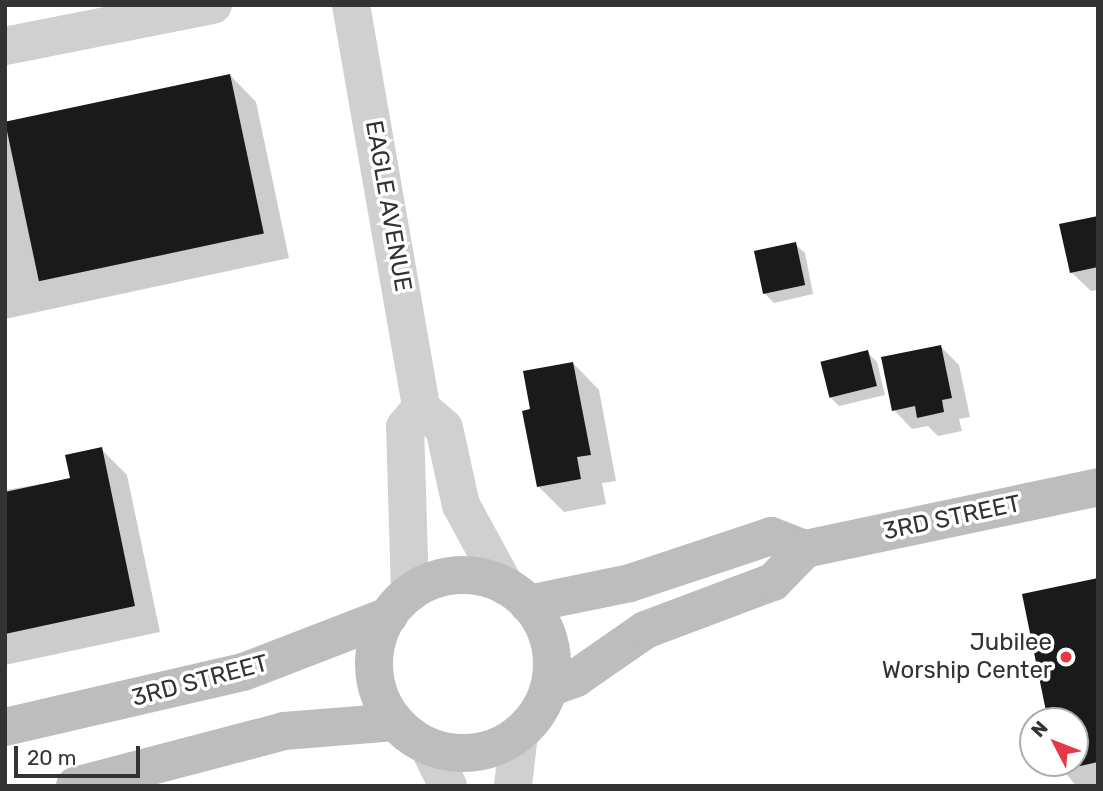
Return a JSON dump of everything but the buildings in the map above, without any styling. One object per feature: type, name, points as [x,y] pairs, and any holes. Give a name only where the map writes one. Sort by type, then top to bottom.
[{"type":"street","points":[[5,46],[212,5]]},
{"type":"street","name":"EAGLE AVENUE","points":[[351,5],[421,408]]},
{"type":"street","points":[[448,786],[428,746],[395,722],[379,692],[374,659],[399,604],[405,426],[421,408],[444,428],[461,505],[517,595],[545,629],[552,659],[549,688],[519,733],[513,786]]},
{"type":"street","name":"3RD STREET","points":[[805,549],[1098,486]]},
{"type":"street","points":[[399,604],[457,576],[517,595],[630,583],[771,536],[805,549],[773,582],[645,630],[576,678],[549,688]]},
{"type":"street","name":"3RD STREET","points":[[5,727],[243,672],[399,604]]},
{"type":"street","points":[[75,786],[284,731],[395,722]]},
{"type":"street","points":[[428,746],[476,752],[519,733]]},
{"type":"place","name":"Jubilee Worship Center","points":[[1066,657]]}]
